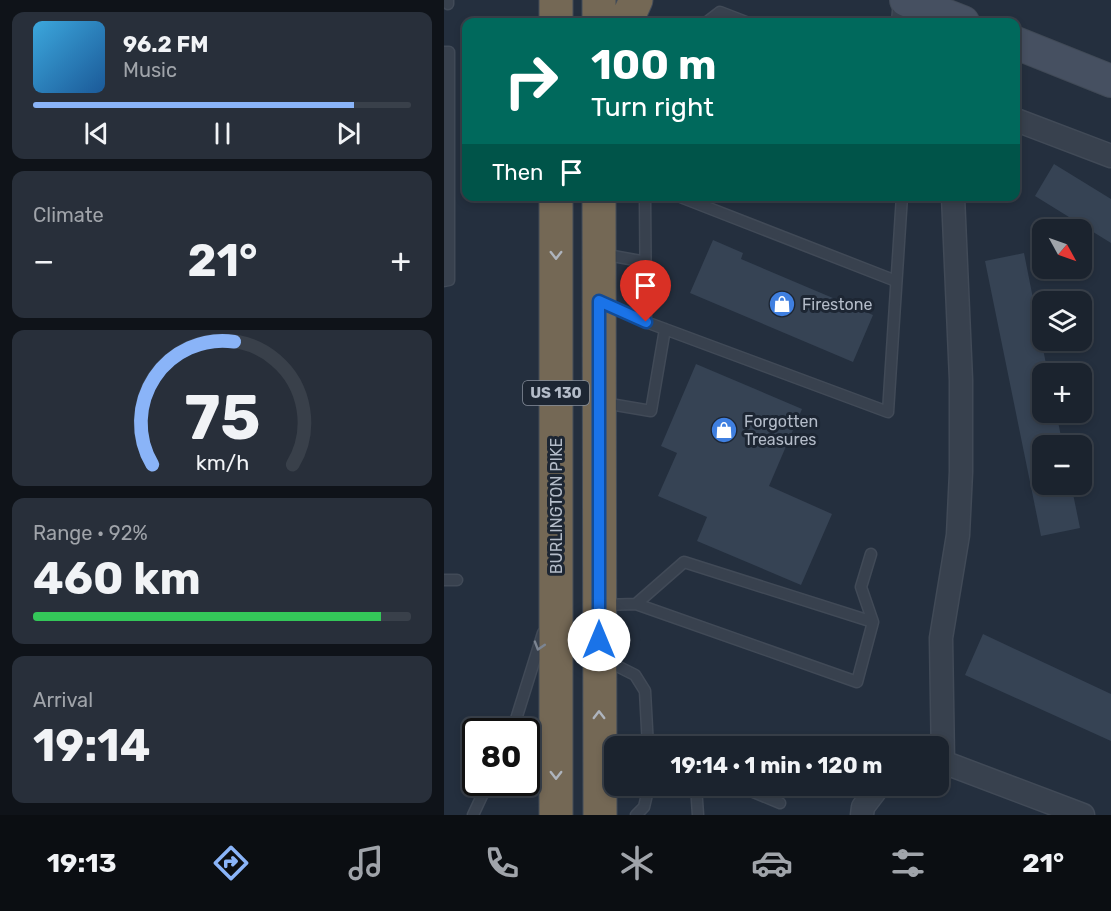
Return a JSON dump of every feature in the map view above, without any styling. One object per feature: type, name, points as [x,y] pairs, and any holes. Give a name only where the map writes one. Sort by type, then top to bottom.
[{"type":"highway","points":[[556,0],[556,18]]},
{"type":"highway","points":[[599,0],[599,18]]},
{"type":"highway","points":[[628,18],[636,0]]},
{"type":"highway","name":"BURLINGTON PIKE","points":[[556,201],[556,815]]},
{"type":"highway","name":"US 130","points":[[599,201],[600,815]]},
{"type":"street","points":[[906,0],[953,18]]},
{"type":"street","points":[[1020,45],[1111,81]]},
{"type":"street","points":[[1020,122],[1111,156]]},
{"type":"street","points":[[941,736],[941,638],[958,535],[961,472],[961,380],[953,201]]},
{"type":"street","points":[[949,766],[1083,815]]},
{"type":"street","points":[[862,815],[863,807],[871,796]]},
{"type":"lane","points":[[897,18],[899,0]]},
{"type":"lane","points":[[712,18],[720,12],[736,18]]},
{"type":"lane","points":[[444,52],[449,52],[449,280],[444,280]]},
{"type":"lane","points":[[645,201],[646,322]]},
{"type":"lane","points":[[691,201],[896,281]]},
{"type":"lane","points":[[599,301],[646,322],[888,412],[902,201]]},
{"type":"lane","points":[[599,254],[646,262]]},
{"type":"lane","points":[[599,402],[651,411],[665,329]]},
{"type":"lane","points":[[599,606],[636,604],[857,682],[873,622],[861,587],[871,554]]},
{"type":"lane","points":[[636,604],[684,562],[873,622]]},
{"type":"lane","points":[[444,580],[456,580]]},
{"type":"lane","points":[[516,718],[556,590]]},
{"type":"lane","points":[[599,658],[635,675],[645,691],[647,736]]},
{"type":"lane","points":[[473,815],[482,796]]},
{"type":"lane","points":[[636,815],[644,807],[647,796]]},
{"type":"lane","points":[[697,796],[698,815]]},
{"type":"lane","points":[[763,796],[780,803]]},
{"type":"building","points":[[1054,164],[1111,199],[1111,243],[1092,231],[1092,219],[1072,219],[1035,196]]},
{"type":"building","name":"Firestone","points":[[713,240],[743,253],[741,259],[873,315],[853,362],[690,293]]},
{"type":"building","points":[[1024,253],[1032,293],[1032,351],[1043,351],[1046,363],[1032,363],[1032,423],[1058,423],[1061,435],[1032,435],[1032,492],[985,261]]},
{"type":"building","points":[[696,364],[802,409],[769,486],[832,514],[801,585],[697,541],[707,517],[658,496],[677,453],[661,446]]},
{"type":"building","points":[[1033,495],[1073,495],[1080,528],[1041,536]]},
{"type":"building","points":[[983,634],[1111,694],[1111,741],[965,675]]},
{"type":"place","name":"Firestone","points":[[782,304]]},
{"type":"place","name":"Forgotten Treasures","points":[[724,430]]},
{"type":"route","points":[[599,640],[599,301],[646,322]]}]
